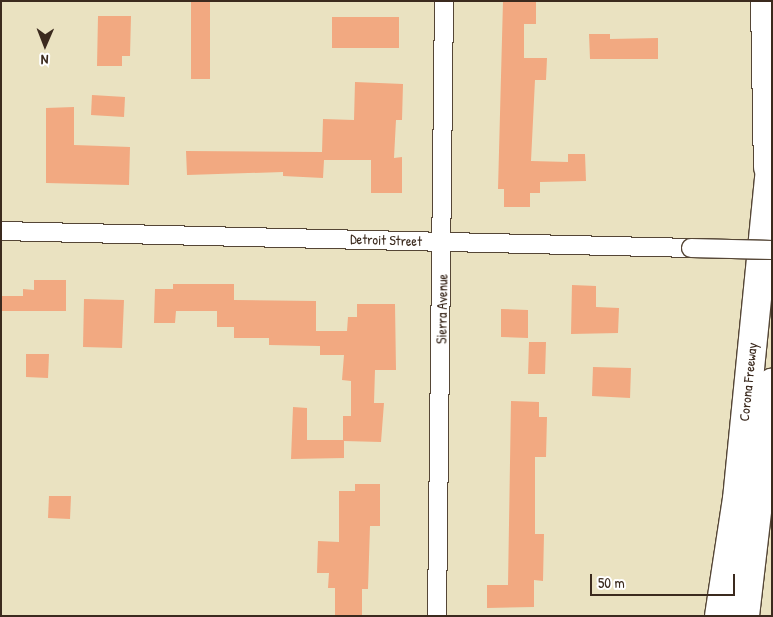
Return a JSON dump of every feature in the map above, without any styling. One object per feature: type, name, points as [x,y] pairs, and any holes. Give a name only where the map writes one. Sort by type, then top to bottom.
[{"type":"highway","points":[[765,1],[768,185]]},
{"type":"highway","name":"Corona Freeway","points":[[719,616],[736,499],[772,148]]},
{"type":"highway","points":[[745,616],[772,382]]},
{"type":"street","name":"Sierra Avenue","points":[[437,616],[443,242],[444,1]]},
{"type":"street","name":"Detroit Street","points":[[1,231],[772,250]]},
{"type":"building","points":[[191,1],[210,1],[210,79],[191,79]]},
{"type":"building","points":[[503,1],[536,1],[536,24],[524,24],[524,58],[547,58],[546,80],[535,80],[531,161],[568,162],[568,154],[585,154],[586,181],[540,182],[540,193],[530,193],[530,207],[504,207],[504,189],[498,189]]},
{"type":"building","points":[[98,16],[131,16],[130,56],[122,56],[122,66],[97,66]]},
{"type":"building","points":[[332,17],[399,17],[399,48],[332,48]]},
{"type":"building","points":[[589,34],[610,34],[610,39],[658,38],[658,59],[590,59]]},
{"type":"building","points":[[355,82],[403,84],[402,120],[396,120],[394,158],[402,157],[402,193],[371,193],[371,160],[324,160],[323,178],[283,176],[283,172],[187,175],[186,151],[322,152],[323,119],[354,120]]},
{"type":"building","points":[[92,95],[125,97],[124,117],[91,115]]},
{"type":"building","points":[[74,107],[74,145],[130,147],[129,185],[46,183],[46,108]]},
{"type":"building","points":[[34,280],[66,280],[66,311],[1,311],[1,296],[23,296],[23,289],[34,290]]},
{"type":"building","points":[[173,284],[234,284],[234,300],[316,301],[316,331],[347,331],[348,317],[357,317],[357,304],[395,304],[396,370],[375,370],[374,403],[384,403],[381,442],[344,441],[344,458],[291,459],[293,407],[307,408],[307,440],[343,440],[343,416],[351,416],[351,381],[342,380],[344,355],[320,355],[320,346],[269,345],[269,338],[234,338],[234,327],[217,327],[217,311],[176,311],[175,323],[154,323],[155,289],[173,289]]},
{"type":"building","points":[[572,285],[596,286],[596,307],[619,308],[618,333],[571,334]]},
{"type":"building","points":[[84,299],[124,300],[122,348],[83,347]]},
{"type":"building","points":[[501,309],[528,310],[528,338],[501,337]]},
{"type":"building","points":[[529,342],[546,342],[545,374],[528,374]]},
{"type":"building","points":[[26,354],[49,354],[48,378],[26,377]]},
{"type":"building","points":[[593,367],[631,368],[630,398],[592,396]]},
{"type":"building","points":[[511,401],[539,402],[539,417],[547,417],[546,457],[535,457],[535,534],[544,534],[543,581],[534,580],[534,607],[487,608],[487,585],[508,585]]},
{"type":"building","points":[[355,484],[380,484],[380,526],[370,526],[368,589],[362,589],[362,616],[335,616],[335,588],[328,588],[329,573],[317,573],[318,541],[339,542],[339,491],[355,491]]},
{"type":"building","points":[[49,496],[71,496],[70,519],[48,518]]}]
